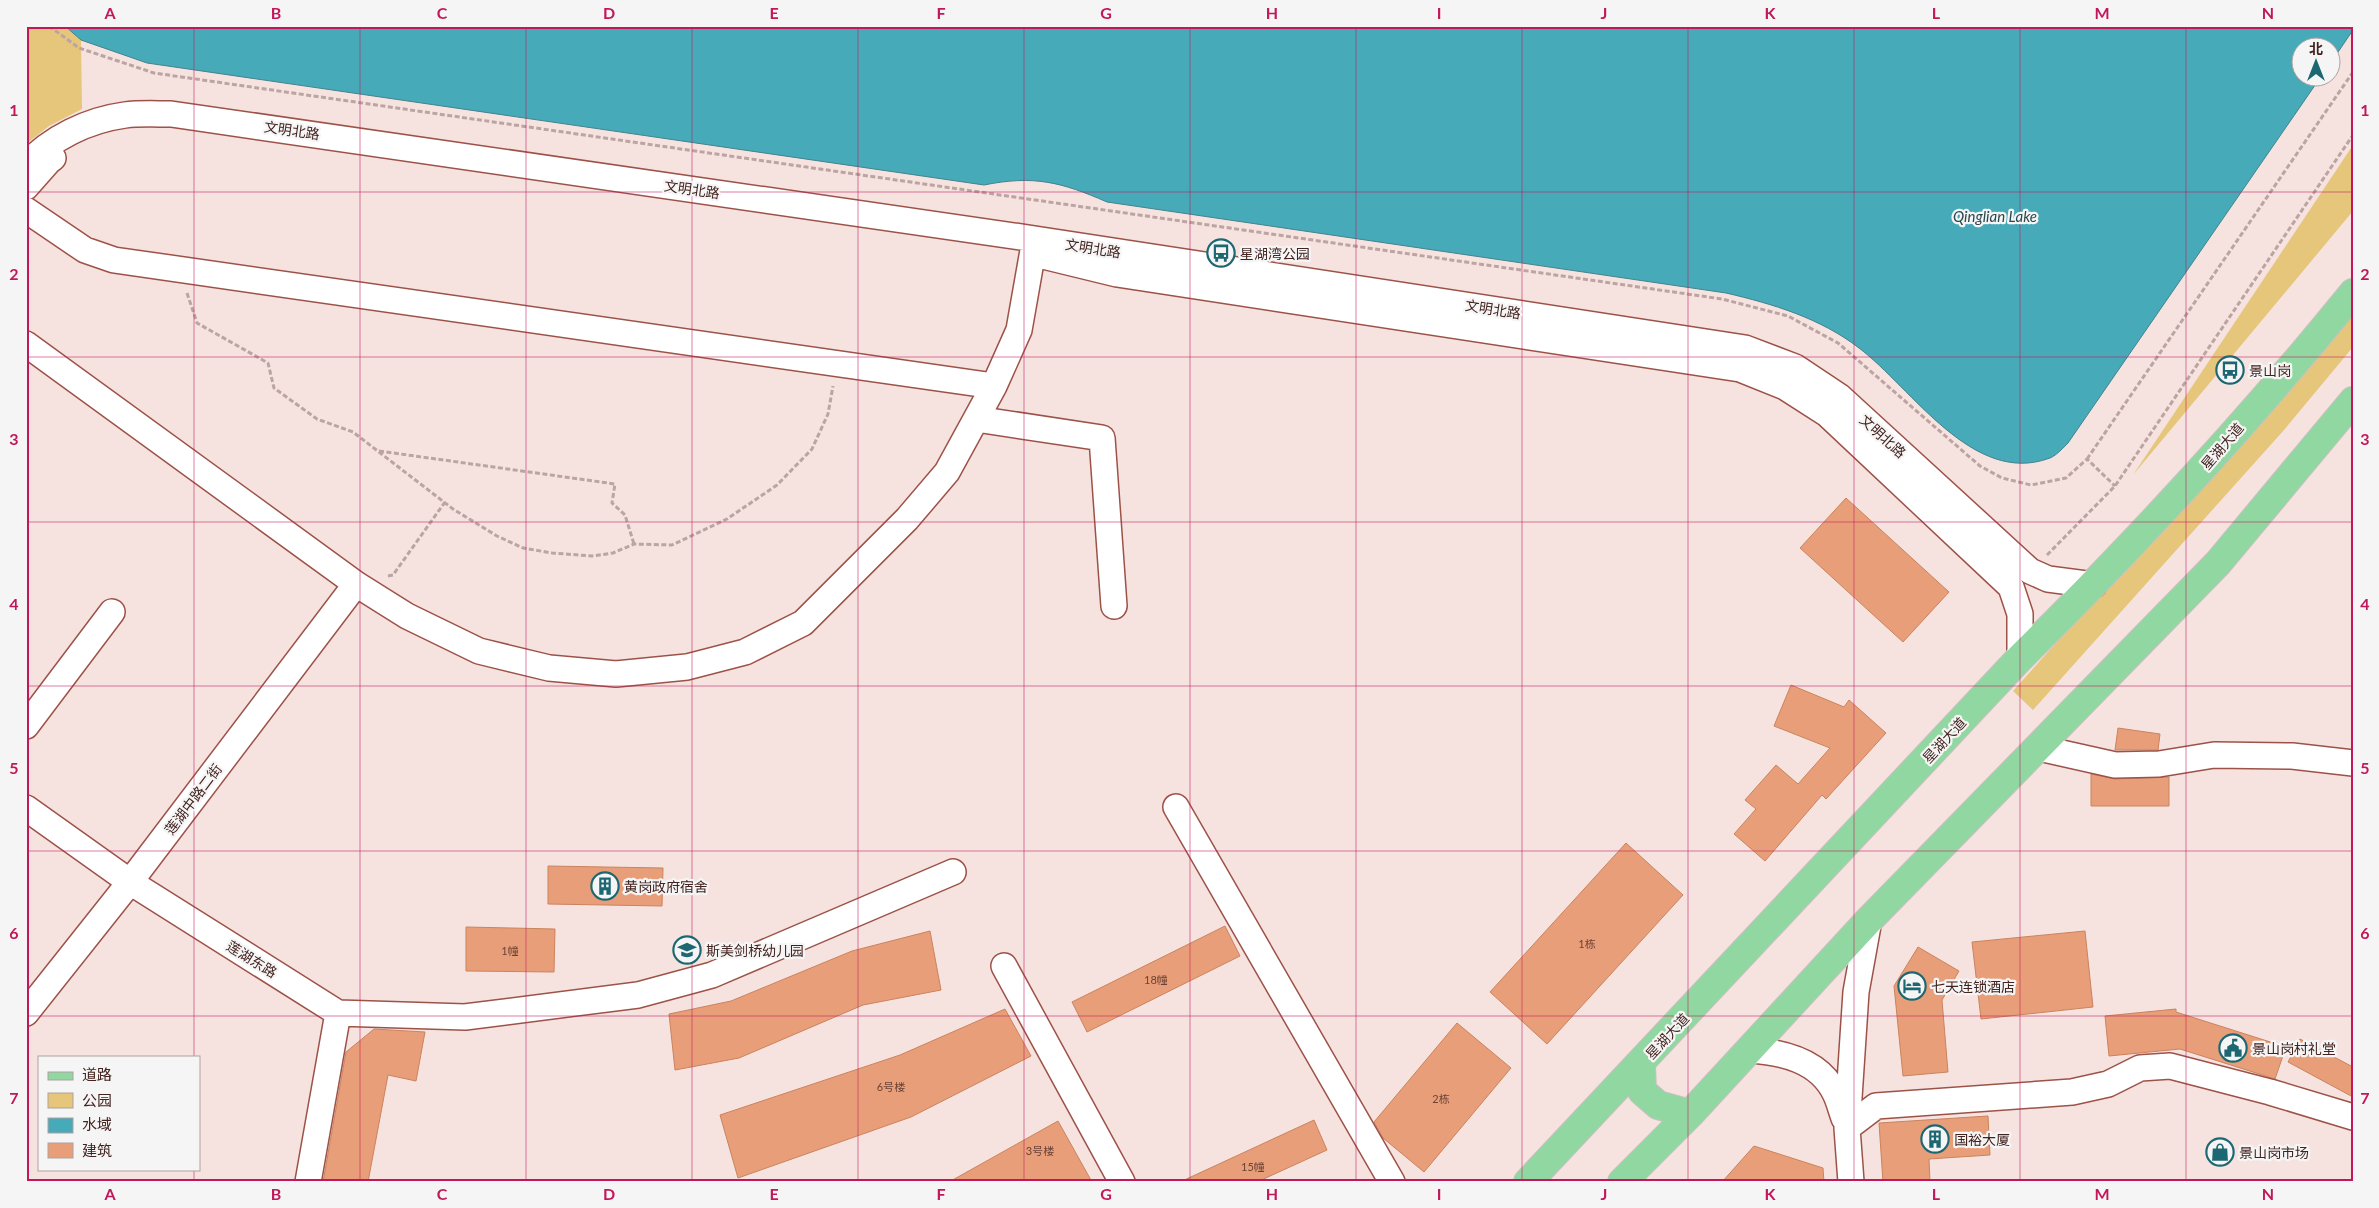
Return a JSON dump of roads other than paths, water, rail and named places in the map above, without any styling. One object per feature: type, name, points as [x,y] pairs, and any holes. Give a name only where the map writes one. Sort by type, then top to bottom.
[{"type":"main road","name":"星湖大道","points":[[1528,1182],[1641,1064],[2020,658],[2094,585],[2190,483],[2353,293]]},
{"type":"main road","points":[[1622,1182],[1690,1114],[1869,920],[2218,563],[2353,401]]},
{"type":"main road","points":[[1641,1064],[1642,1090],[1658,1105],[1690,1114]]},
{"type":"street","name":"文明北路","points":[[26,165],[40,151],[80,127],[124,115],[171,114],[1034,246],[1117,274],[1740,369],[1786,387],[1827,414],[2011,587],[2020,614],[2020,658]]},
{"type":"street","name":"文明北路","points":[[26,188],[48,161],[85,141],[124,130],[173,127],[1034,246],[1745,348],[1795,367],[1840,397],[2030,571],[2048,579],[2094,585]]},
{"type":"street","points":[[26,210],[85,250],[114,260],[994,386]]},
{"type":"street","points":[[26,344],[356,584],[407,616],[479,650],[549,668],[616,674],[687,667],[745,652],[803,623],[858,570],[907,519],[947,472],[994,386],[1019,330],[1034,246]]},
{"type":"street","points":[[976,419],[1102,438],[1114,606]]},
{"type":"street","name":"莲湖中路二街","points":[[26,1013],[130,882],[356,584]]},
{"type":"street","points":[[26,726],[112,612]]},
{"type":"street","points":[[2038,748],[2115,765],[2159,764],[2214,755],[2292,756],[2353,763]]},
{"type":"street","points":[[1176,807],[1392,1182]]},
{"type":"street","name":"莲湖东路","points":[[26,808],[130,882],[338,1013]]},
{"type":"street","points":[[308,1182],[338,1013],[465,1017],[638,995],[712,975],[953,872]]},
{"type":"street","points":[[1851,1182],[1847,1128],[1856,992],[1869,920]]},
{"type":"street","points":[[1004,966],[1122,1182]]},
{"type":"street","points":[[1750,1050],[1777,1052],[1799,1059],[1819,1071],[1835,1092],[1847,1128]]},
{"type":"street","points":[[1847,1128],[1876,1106],[2072,1092],[2108,1084],[2140,1068],[2170,1066],[2270,1092],[2353,1117]]},
{"type":"water","name":"Qinglian Lake","points":[[65,26],[2353,26],[2353,30],[2342,46],[2342,38],[2292,38],[2292,88],[2313,88],[2068,443],[2050,458],[2022,463],[1995,459],[1970,446],[1946,429],[1879,365],[1844,337],[1796,313],[1726,293],[1107,202],[1061,185],[1047,182],[1018,181],[984,185],[147,63],[81,40]]},
{"type":"place","name":"星湖湾公园","points":[[1221,253]]},
{"type":"place","name":"景山岗","points":[[2230,370]]},
{"type":"place","name":"黄岗政府宿舍","points":[[605,886]]},
{"type":"place","name":"斯美剑桥幼儿园","points":[[687,950]]},
{"type":"place","name":"七天连锁酒店","points":[[1912,986]]},
{"type":"place","name":"景山岗村礼堂","points":[[2233,1048]]},
{"type":"place","name":"国裕大厦","points":[[1935,1139]]},
{"type":"place","name":"景山岗市场","points":[[2220,1152]]}]
